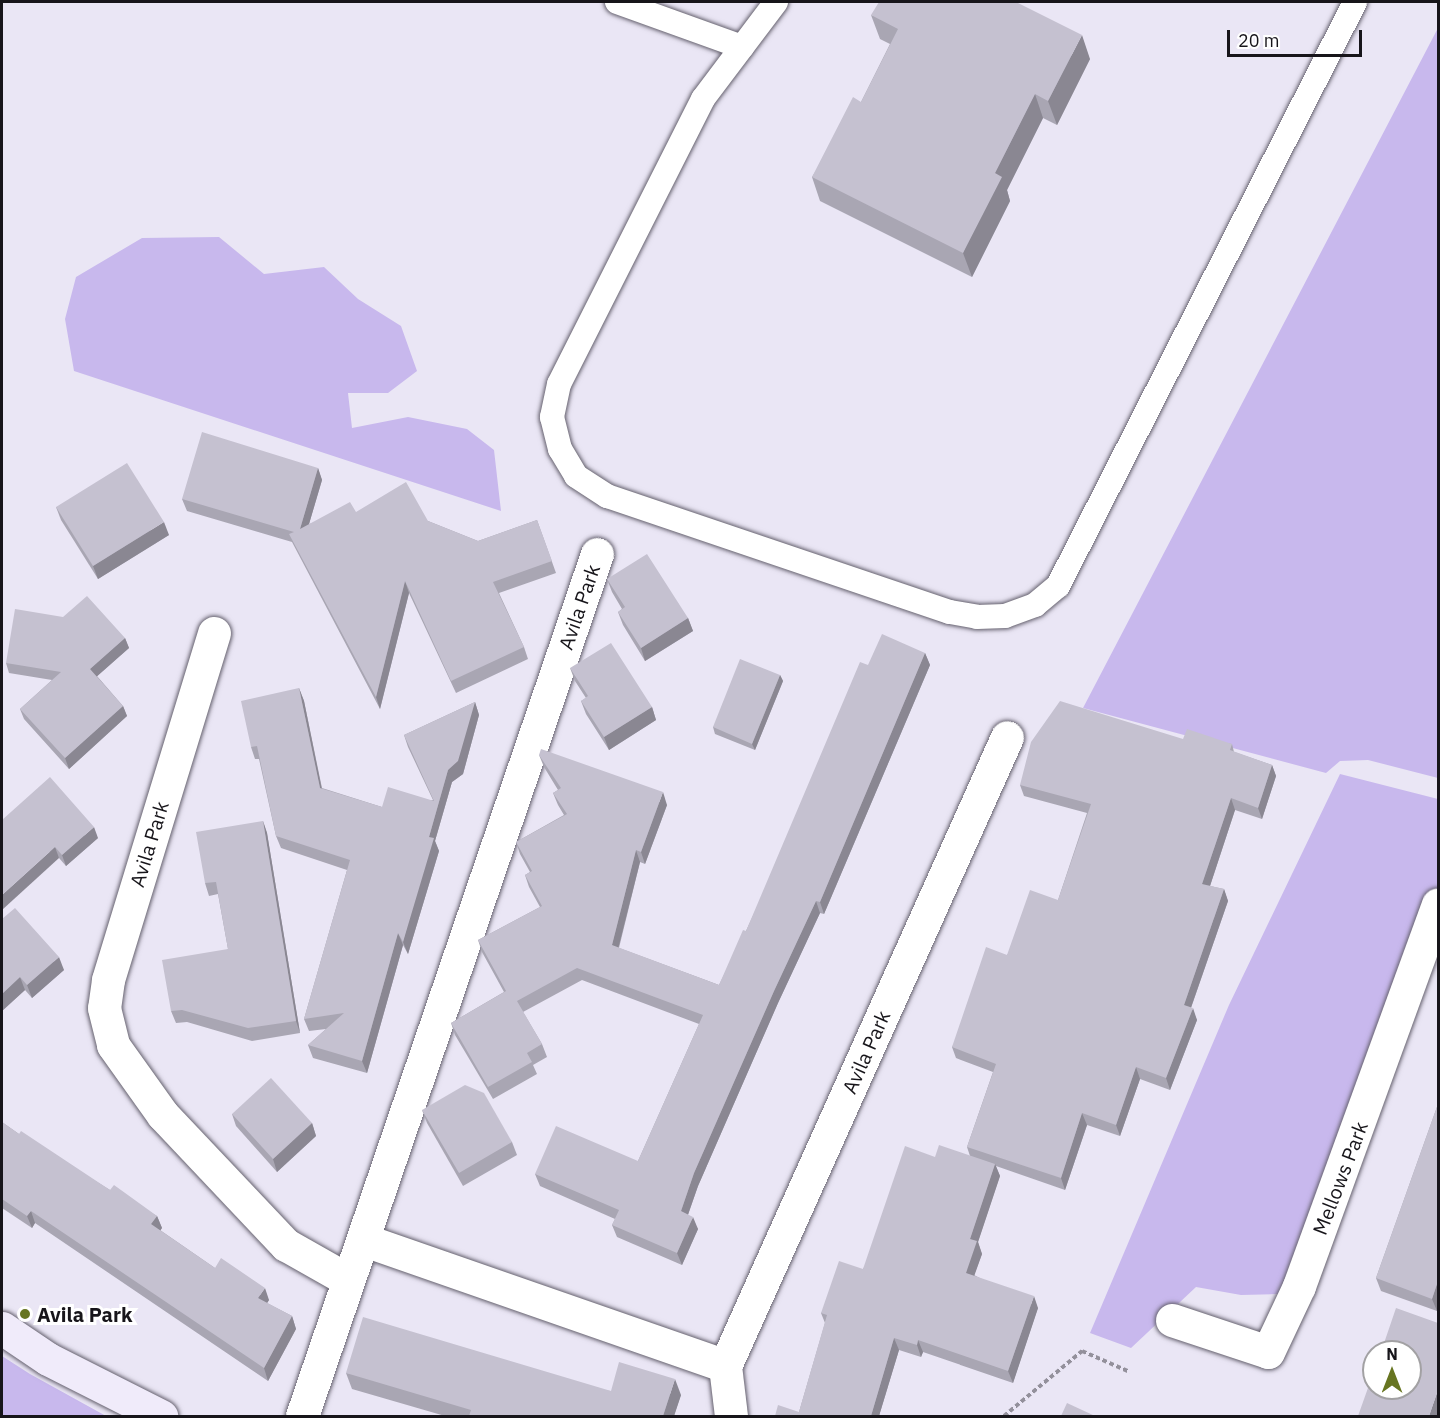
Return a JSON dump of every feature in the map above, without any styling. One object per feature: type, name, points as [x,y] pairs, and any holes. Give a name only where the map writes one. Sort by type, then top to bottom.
[{"type":"street","name":"Avila Park","points":[[302,1416],[597,554]]},
{"type":"street","name":"Avila Park","points":[[214,633],[108,980],[104,1008],[113,1044],[163,1115],[286,1245],[348,1280]]},
{"type":"street","name":"Avila Park","points":[[725,1366],[1007,737]]},
{"type":"street","name":"Mellows Park","points":[[1172,1320],[1269,1352],[1311,1253],[1438,905]]},
{"type":"street","points":[[364,1240],[725,1366],[731,1416]]},
{"type":"street","points":[[2,1328],[48,1359],[161,1416]]},
{"type":"lane","points":[[617,2],[742,47]]},
{"type":"lane","points":[[776,2],[690,121],[559,384],[552,417],[560,449],[576,476],[607,496],[950,612],[977,617],[1005,616],[1035,605],[1058,586],[1355,2]]},
{"type":"path","points":[[1004,1416],[1082,1351],[1130,1372]]},
{"type":"shaded area","points":[[1438,28],[1438,778],[1368,760],[1340,761],[1326,773],[1083,708]]},
{"type":"shaded area","points":[[219,237],[264,274],[324,267],[358,299],[401,326],[417,371],[388,393],[348,393],[352,428],[408,417],[467,429],[494,450],[501,511],[74,371],[65,319],[76,277],[142,238]]},
{"type":"shaded area","points":[[1340,774],[1438,799],[1438,901],[1296,1284],[1277,1294],[1241,1295],[1196,1287],[1131,1348],[1090,1333],[1229,1005]]},
{"type":"shaded area","points":[[2,1356],[30,1374],[106,1416],[2,1416]]},
{"type":"building","points":[[879,2],[1016,2],[1082,35],[1048,101],[1035,94],[995,173],[1002,177],[963,253],[812,177],[853,97],[861,102],[898,29],[871,15]]},
{"type":"building","points":[[202,432],[318,468],[300,529],[350,502],[356,512],[406,482],[428,521],[478,541],[537,520],[552,561],[493,582],[524,647],[451,681],[405,581],[376,697],[289,534],[294,532],[182,499]]},
{"type":"building","points":[[127,463],[164,522],[93,566],[56,507]]},
{"type":"building","points":[[647,554],[688,618],[641,648],[618,612],[625,607],[607,579]]},
{"type":"building","points":[[87,596],[125,638],[90,669],[123,706],[65,758],[20,709],[61,672],[6,663],[15,609],[63,617]]},
{"type":"building","points":[[882,634],[925,653],[820,902],[816,901],[774,991],[694,1173],[681,1211],[693,1217],[677,1253],[612,1225],[619,1210],[535,1174],[556,1126],[638,1161],[703,1015],[577,968],[517,1001],[542,1044],[527,1053],[532,1062],[488,1087],[451,1023],[506,991],[478,940],[542,906],[525,875],[532,871],[516,842],[567,814],[553,793],[561,788],[539,755],[541,749],[663,792],[641,852],[636,850],[612,945],[719,985],[743,930],[746,931],[860,662],[868,665]]},
{"type":"building","points":[[611,643],[652,707],[604,737],[581,701],[588,696],[570,668]]},
{"type":"building","points":[[740,659],[780,675],[752,744],[713,727]]},
{"type":"building","points":[[299,688],[320,788],[382,807],[388,787],[434,801],[404,735],[475,702],[458,761],[448,770],[429,837],[434,838],[403,942],[398,933],[362,1061],[308,1045],[344,1013],[304,1019],[350,860],[276,836],[257,746],[251,747],[241,701]]},
{"type":"building","points":[[1060,701],[1183,739],[1187,729],[1232,744],[1230,750],[1272,765],[1258,808],[1231,798],[1202,884],[1224,889],[1184,1005],[1193,1008],[1166,1078],[1136,1067],[1116,1125],[1082,1113],[1061,1178],[967,1147],[996,1064],[952,1047],[986,947],[1007,955],[1030,890],[1058,900],[1091,804],[1020,785],[1031,742]]},
{"type":"building","points":[[50,777],[94,827],[62,855],[55,847],[2,895],[2,820]]},
{"type":"building","points":[[263,821],[296,1021],[248,1028],[182,1010],[171,1011],[162,960],[228,949],[216,882],[205,883],[196,832]]},
{"type":"building","points":[[15,908],[59,957],[27,985],[20,977],[2,994],[2,919]]},
{"type":"building","points":[[271,1078],[312,1123],[273,1159],[232,1114]]},
{"type":"building","points":[[465,1085],[484,1093],[512,1142],[459,1173],[422,1110]]},
{"type":"building","points":[[1438,1104],[1438,1281],[1432,1299],[1376,1278]]},
{"type":"building","points":[[2,1122],[19,1134],[21,1131],[110,1190],[114,1185],[157,1216],[151,1224],[215,1268],[221,1258],[265,1288],[258,1298],[292,1316],[264,1368],[31,1211],[27,1216],[2,1199]]},
{"type":"building","points":[[939,1145],[995,1164],[970,1239],[977,1241],[966,1273],[1034,1296],[1008,1371],[918,1340],[917,1345],[894,1338],[871,1416],[775,1416],[778,1405],[799,1412],[827,1315],[821,1313],[839,1261],[863,1269],[905,1146],[935,1157]]},
{"type":"building","points":[[1396,1308],[1438,1323],[1438,1390],[1429,1416],[1358,1416],[1364,1400],[1422,1400],[1422,1340],[1385,1340]]},
{"type":"building","points":[[363,1317],[611,1391],[619,1362],[675,1379],[663,1416],[469,1416],[471,1410],[346,1373]]},
{"type":"building","points":[[1067,1403],[1095,1416],[1061,1416]]},
{"type":"place","name":"Avila Park","points":[[25,1314]]}]
